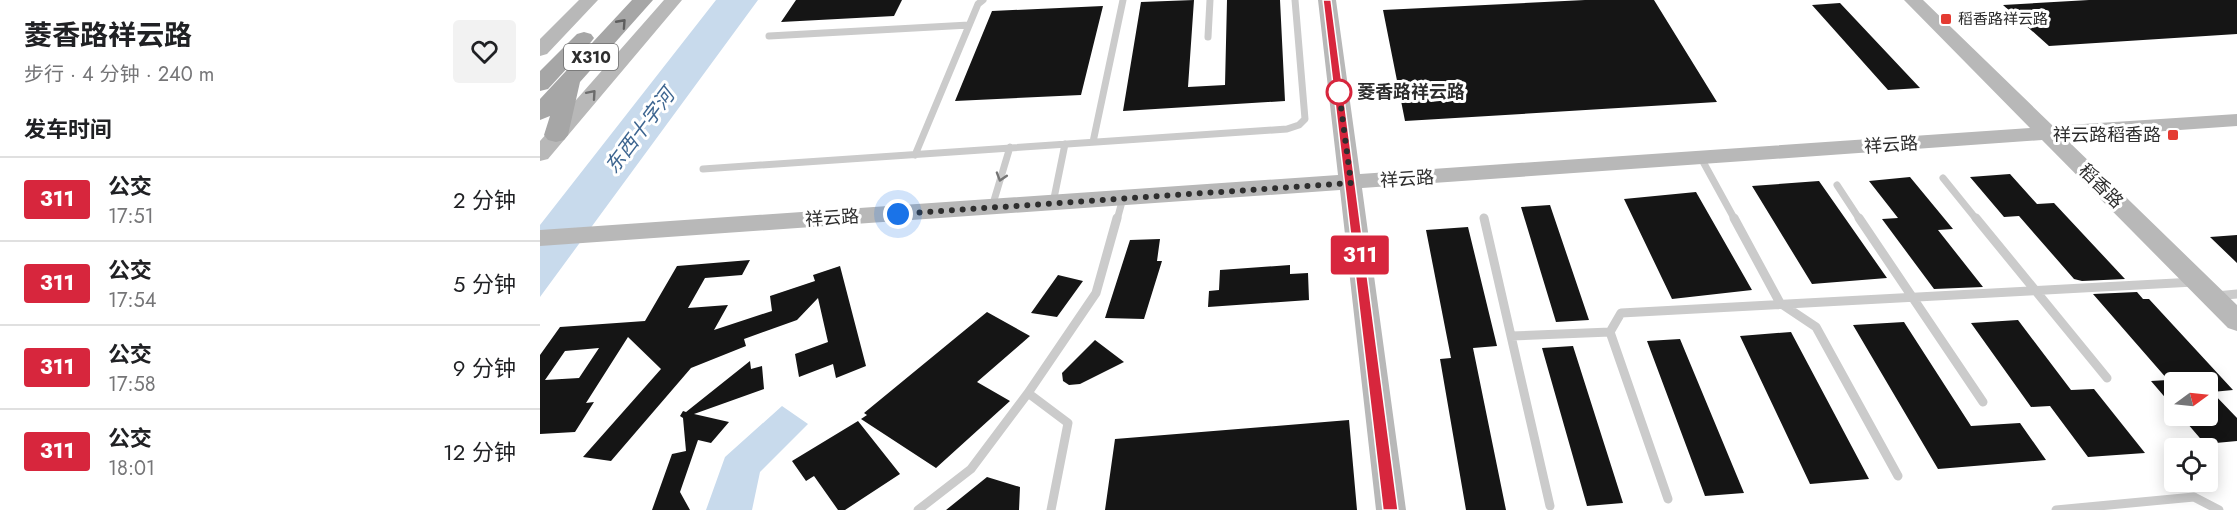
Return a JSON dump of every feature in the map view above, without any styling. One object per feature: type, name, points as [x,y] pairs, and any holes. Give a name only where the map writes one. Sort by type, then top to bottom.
[{"type":"main road","name":"X310","points":[[543,80],[620,0]]},
{"type":"main road","name":"X310","points":[[540,113],[643,0]]},
{"type":"main road","points":[[556,135],[572,78]]},
{"type":"street","points":[[540,50],[589,0]]},
{"type":"street","points":[[540,154],[673,0]]},
{"type":"street","points":[[1327,0],[1391,510]]},
{"type":"street","name":"稻香路","points":[[1913,0],[2237,321]]},
{"type":"street","name":"祥云路","points":[[540,238],[2237,120]]},
{"type":"lane","points":[[915,155],[978,4],[983,0]]},
{"type":"lane","points":[[1094,142],[1123,0]]},
{"type":"lane","points":[[1208,37],[1210,0]]},
{"type":"lane","points":[[703,169],[1287,129],[1299,125],[1305,119],[1295,0]]},
{"type":"lane","points":[[1327,0],[1333,0]]},
{"type":"lane","points":[[769,36],[969,25]]},
{"type":"lane","points":[[1053,203],[1065,144]]},
{"type":"lane","points":[[992,207],[1010,147]]},
{"type":"lane","points":[[1701,158],[1780,303],[1816,327],[1898,476]]},
{"type":"lane","points":[[1944,178],[2108,378]]},
{"type":"lane","points":[[1837,185],[1983,402]]},
{"type":"lane","points":[[918,510],[971,469],[1028,393],[1096,293],[1123,198]]},
{"type":"lane","points":[[1484,218],[1550,506]]},
{"type":"lane","points":[[1668,499],[1610,332],[1621,313],[2035,290],[2205,289],[2237,294]]},
{"type":"lane","points":[[1511,336],[1610,332]]},
{"type":"lane","points":[[1028,393],[1068,423],[1051,510]]},
{"type":"lane","points":[[2056,510],[2194,497],[2219,510]]},
{"type":"water","name":"东西十字河","points":[[716,0],[758,0],[540,297],[540,225]]},
{"type":"water","points":[[782,406],[808,424],[760,472],[752,510],[706,510],[725,457]]},
{"type":"building","points":[[796,0],[902,0],[894,16],[781,22]]},
{"type":"building","points":[[1194,0],[1188,87],[1225,85],[1227,0],[1280,0],[1285,101],[1123,111],[1141,2]]},
{"type":"building","points":[[1585,0],[1654,0],[1717,102],[1405,121],[1383,10]]},
{"type":"building","points":[[2089,0],[2237,0],[2237,34],[2049,46],[2003,5]]},
{"type":"building","points":[[1840,3],[1920,88],[1888,90],[1812,5]]},
{"type":"building","points":[[1103,6],[1081,95],[955,101],[992,11]]},
{"type":"building","points":[[2010,174],[2037,204],[2054,203],[2125,279],[2082,281],[2074,279],[2019,216],[2004,217],[1970,177]]},
{"type":"building","points":[[1910,177],[1953,229],[1938,230],[1983,287],[1934,289],[1882,219],[1898,218],[1869,181]]},
{"type":"building","points":[[1819,181],[1887,278],[1812,284],[1752,186]]},
{"type":"building","points":[[1696,192],[1752,290],[1672,299],[1624,199]]},
{"type":"building","points":[[1550,205],[1589,320],[1556,322],[1521,207]]},
{"type":"building","points":[[1468,227],[1497,346],[1473,348],[1506,510],[1466,510],[1440,359],[1451,358],[1426,230]]},
{"type":"building","points":[[2237,235],[2237,263],[2210,237]]},
{"type":"building","points":[[1160,239],[1157,261],[1162,261],[1144,319],[1105,318],[1130,240]]},
{"type":"building","points":[[750,260],[742,275],[705,278],[688,308],[728,305],[714,330],[772,311],[770,296],[815,281],[813,275],[840,266],[866,366],[836,378],[833,364],[799,377],[795,354],[828,342],[818,298],[797,320],[744,339],[746,346],[691,368],[611,461],[583,457],[661,369],[628,337],[586,403],[594,402],[575,432],[540,434],[540,355],[560,327],[645,321],[677,266]],"holes":[[[599,348],[579,378],[545,380],[565,351]]]},
{"type":"building","points":[[1290,265],[1290,274],[1308,273],[1309,300],[1208,307],[1209,291],[1219,290],[1220,270]]},
{"type":"building","points":[[1058,275],[1083,281],[1057,317],[1031,313]]},
{"type":"building","points":[[2137,292],[2143,299],[2149,299],[2216,372],[2164,372],[2164,375],[2093,294]]},
{"type":"building","points":[[987,312],[1030,336],[977,382],[1010,401],[936,468],[861,419],[867,415],[864,413]]},
{"type":"building","points":[[2018,320],[2071,390],[2094,389],[2145,453],[2088,457],[2050,406],[2031,407],[1971,323]]},
{"type":"building","points":[[1904,322],[1971,426],[2020,423],[2046,460],[1938,469],[1853,325]]},
{"type":"building","points":[[1791,332],[1869,479],[1810,484],[1740,336]]},
{"type":"building","points":[[1680,339],[1744,493],[1705,496],[1647,341]]},
{"type":"building","points":[[1095,340],[1124,362],[1080,384],[1069,385],[1063,381],[1062,373]]},
{"type":"building","points":[[1573,346],[1623,503],[1587,506],[1542,348]]},
{"type":"building","points":[[750,361],[751,369],[762,366],[764,389],[694,414],[729,422],[711,443],[698,440],[680,492],[690,510],[652,510],[672,454],[686,451],[683,418],[680,416],[683,411],[686,412]]},
{"type":"building","points":[[2218,374],[2233,390],[2218,391]]},
{"type":"building","points":[[2164,380],[2164,396],[2151,381]]},
{"type":"building","points":[[2218,398],[2237,418],[2237,441],[2218,443],[2218,438],[2200,438],[2190,426],[2218,426]]},
{"type":"building","points":[[1349,420],[1357,510],[1105,510],[1115,439]]},
{"type":"building","points":[[858,421],[900,474],[845,510],[838,510],[814,476],[806,481],[792,461]]},
{"type":"building","points":[[987,477],[1020,487],[1019,510],[946,510]]},
{"type":"bus line","name":"311","points":[[1327,0],[1391,510]]},
{"type":"place","name":"稻香路祥云路","points":[[1946,19]]},
{"type":"place","name":"菱香路祥云路","points":[[1339,92]]},
{"type":"place","name":"祥云路稻香路","points":[[2173,135]]},
{"type":"route","points":[[898,214],[1351,183],[1339,92]]}]
